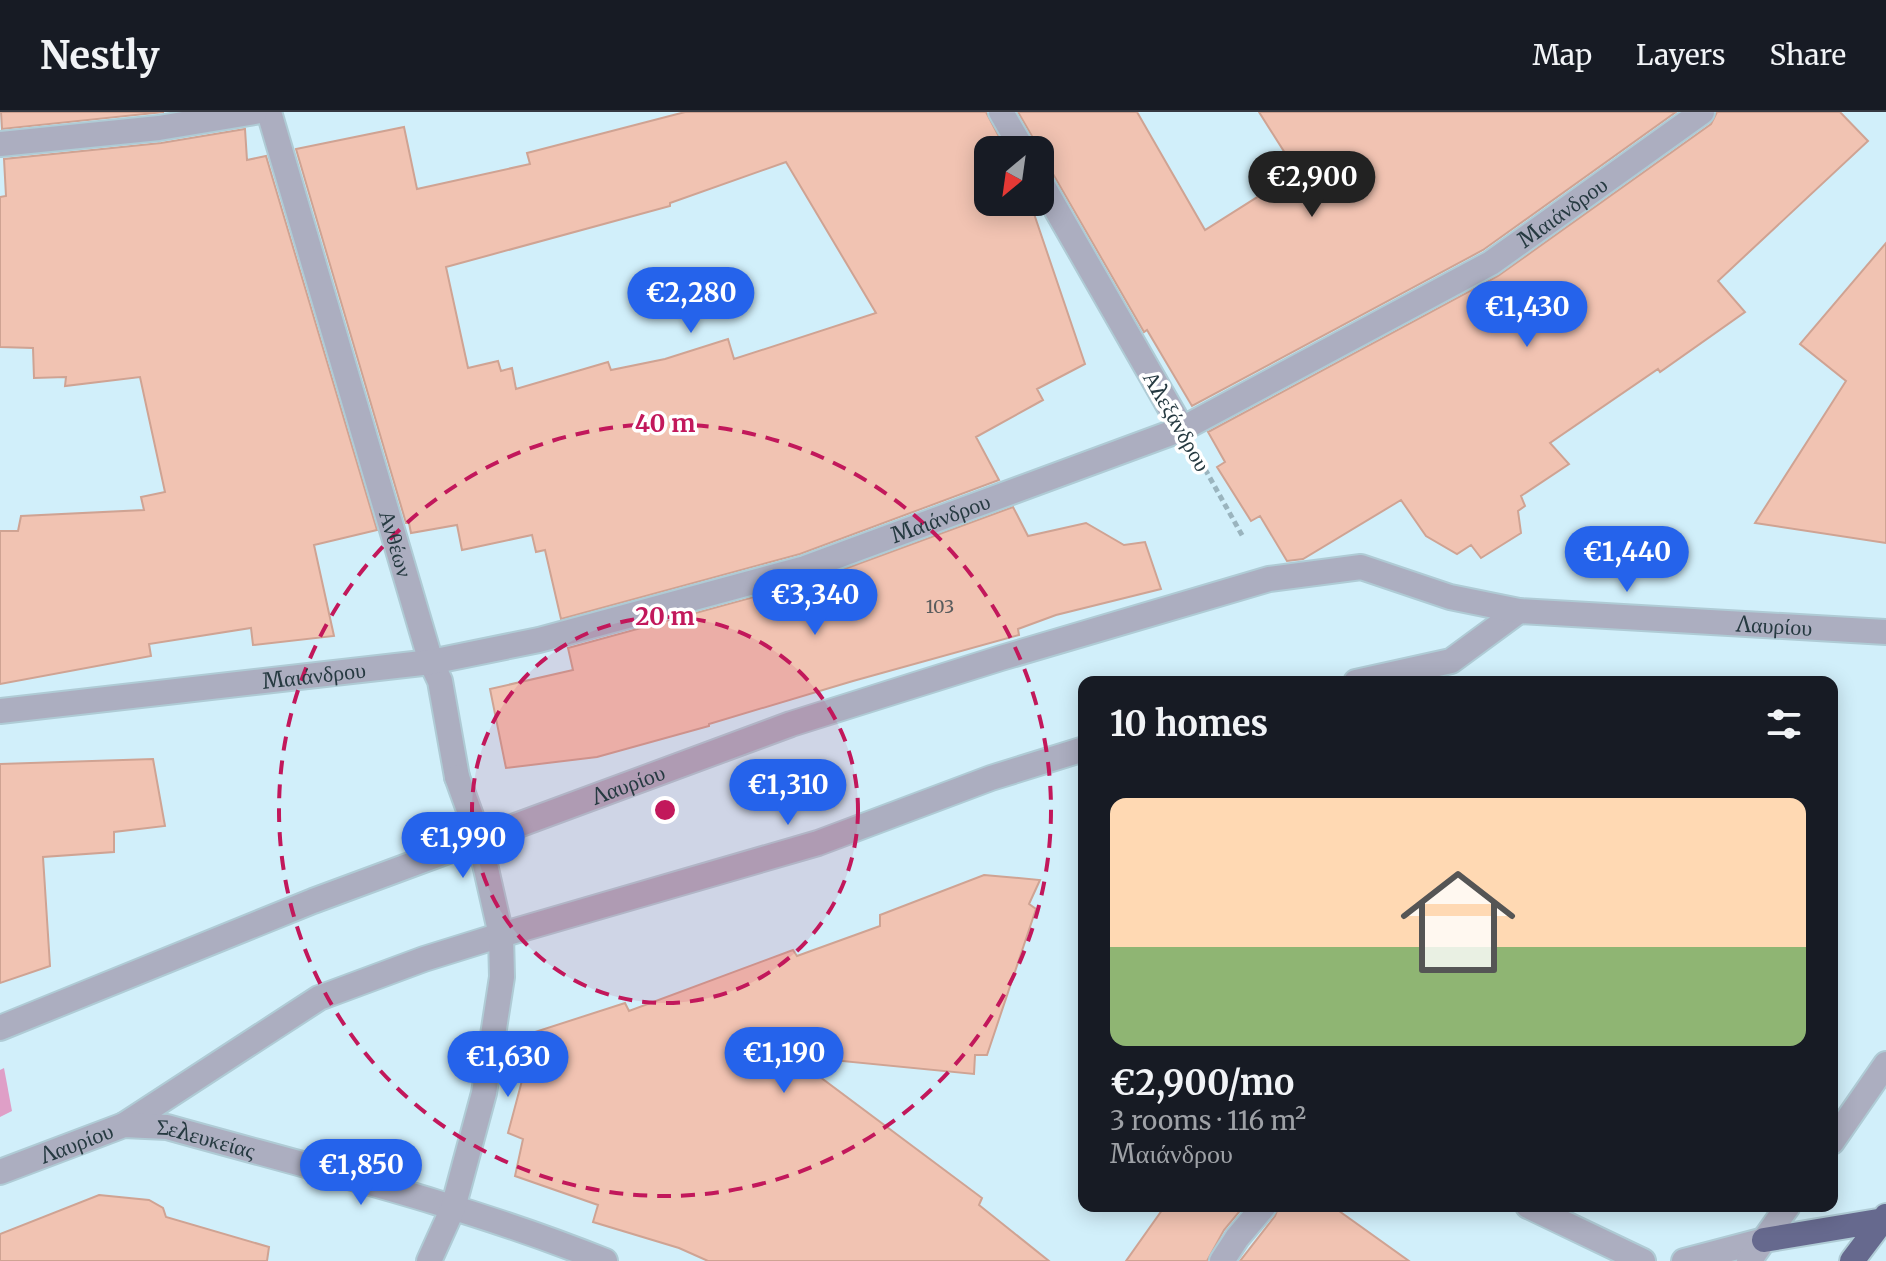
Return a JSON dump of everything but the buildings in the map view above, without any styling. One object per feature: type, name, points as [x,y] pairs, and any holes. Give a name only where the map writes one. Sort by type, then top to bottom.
[{"type":"highway","points":[[1764,1240],[1885,1218]]},
{"type":"highway","points":[[1852,1261],[1885,1218]]},
{"type":"street","points":[[0,144],[159,128],[255,112]]},
{"type":"street","name":"Ανθέων","points":[[269,112],[431,662],[440,681],[457,777],[479,838],[501,935],[502,977],[484,1093],[453,1208],[429,1261]]},
{"type":"street","points":[[1001,112],[1015,136]]},
{"type":"street","name":"Μαιάνδρου","points":[[0,711],[431,662],[539,640],[805,568],[1182,429],[1491,263],[1702,112]]},
{"type":"street","name":"Αλεξάνδρου","points":[[1054,205],[1182,429]]},
{"type":"street","name":"Λαυρίου","points":[[0,1028],[313,901],[791,724],[1269,579],[1361,567],[1450,597],[1519,611],[1886,632]]},
{"type":"street","points":[[1383,676],[1451,661],[1519,611]]},
{"type":"street","name":"Λαυρίου","points":[[0,1172],[124,1125],[319,998],[424,959],[501,935],[818,843],[991,778],[1078,751]]},
{"type":"street","points":[[1838,1133],[1886,1064]]},
{"type":"street","name":"Σελευκείας","points":[[124,1125],[167,1127],[453,1208],[551,1239],[605,1261]]},
{"type":"street","points":[[1222,1261],[1259,1212]]},
{"type":"street","points":[[1541,1212],[1643,1261]]},
{"type":"street","points":[[1749,1261],[1784,1212]]},
{"type":"street","points":[[1684,1261],[1764,1240]]},
{"type":"path","name":"Αλεξάνδρου","points":[[1182,429],[1269,579]]},
{"type":"shaded area","points":[[4,1068],[12,1111],[0,1117],[0,1070]]}]
